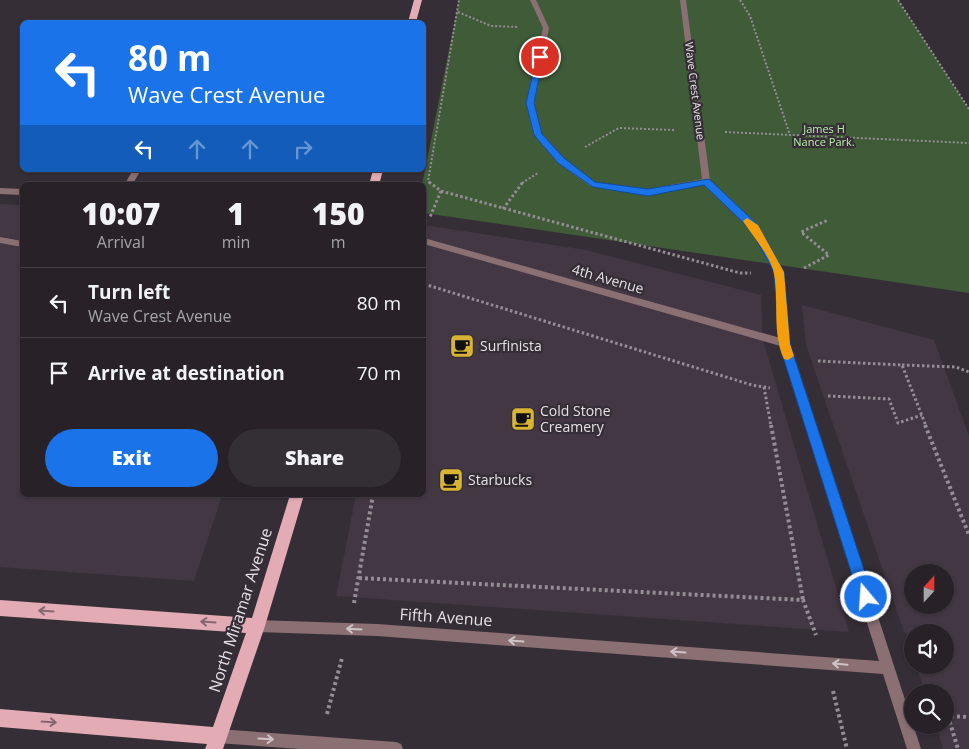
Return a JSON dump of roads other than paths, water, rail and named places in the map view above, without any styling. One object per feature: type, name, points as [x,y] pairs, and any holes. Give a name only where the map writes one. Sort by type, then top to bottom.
[{"type":"main road","points":[[413,20],[418,0]]},
{"type":"main road","name":"North Miramar Avenue","points":[[215,743],[257,626],[296,497]]},
{"type":"main road","name":"Fifth Avenue","points":[[0,608],[257,626]]},
{"type":"main road","points":[[0,718],[215,743]]},
{"type":"street","points":[[533,0],[546,28],[530,103],[538,135],[561,160],[593,184],[648,192],[706,181],[754,228],[779,272],[784,344],[914,749]]},
{"type":"street","name":"Wave Crest Avenue","points":[[683,0],[706,181]]},
{"type":"street","points":[[0,191],[20,192]]},
{"type":"street","points":[[0,240],[20,244]]},
{"type":"street","name":"4th Avenue","points":[[426,242],[784,344]]},
{"type":"street","name":"Fifth Avenue","points":[[257,626],[377,630],[889,668]]},
{"type":"street","points":[[215,743],[396,749]]},
{"type":"place","name":"Surfinista","points":[[462,346]]},
{"type":"place","name":"Cold Stone Creamery","points":[[523,419]]},
{"type":"place","name":"Starbucks","points":[[451,480]]},
{"type":"park label","name":"James H Nance Park.","points":[[824,135]]}]
